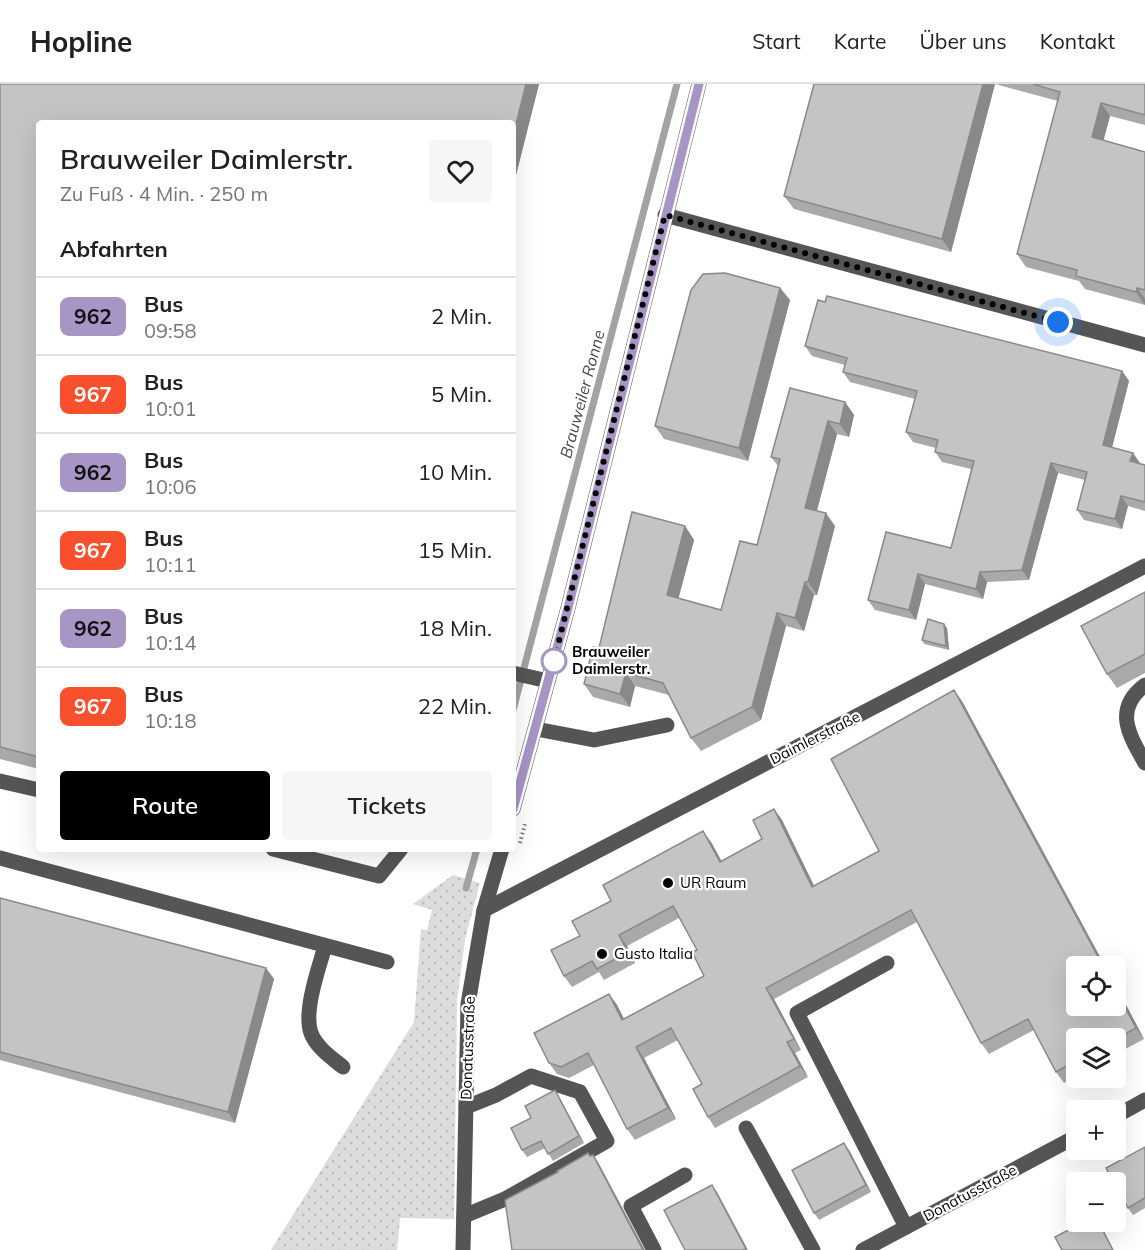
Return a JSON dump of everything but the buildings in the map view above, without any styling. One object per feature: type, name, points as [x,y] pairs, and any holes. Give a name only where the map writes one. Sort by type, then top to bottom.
[{"type":"street","points":[[516,799],[536,729],[699,84]]},
{"type":"street","points":[[665,215],[1145,345]]},
{"type":"street","name":"Daimlerstraße","points":[[484,910],[1145,566]]},
{"type":"street","points":[[519,674],[548,681]]},
{"type":"street","points":[[1145,685],[1134,693],[1126,707],[1130,736],[1145,763]]},
{"type":"street","points":[[536,729],[594,740],[667,725]]},
{"type":"street","points":[[0,781],[36,789]]},
{"type":"street","points":[[285,852],[379,876],[398,852]]},
{"type":"street","name":"Donatusstraße","points":[[463,1250],[468,1004],[484,910],[501,852]]},
{"type":"street","points":[[0,858],[387,962]]},
{"type":"street","points":[[325,946],[309,1006],[310,1032],[324,1051],[343,1067]]},
{"type":"street","points":[[887,963],[797,1013],[906,1227]]},
{"type":"street","points":[[464,1216],[505,1199],[607,1141],[580,1092],[531,1076],[496,1095],[466,1107]]},
{"type":"street","points":[[1126,1110],[1145,1100]]},
{"type":"street","points":[[746,1128],[813,1250]]},
{"type":"street","name":"Donatusstraße","points":[[863,1250],[1066,1142]]},
{"type":"street","points":[[654,1250],[631,1206],[685,1175]]},
{"type":"shaded area","points":[[453,875],[480,883],[465,939],[457,1001],[454,1219],[400,1218],[397,1250],[271,1250],[414,1022],[421,929],[427,930],[432,910],[413,904]]},
{"type":"waterway","name":"Brauweiler Ronne","points":[[516,699],[677,84]]},
{"type":"waterway","name":"Brauweiler Ronne","points":[[466,888],[476,852]]},
{"type":"bus line","name":"962","points":[[516,799],[568,608],[699,84]]},
{"type":"place","name":"Brauweiler Daimlerstr.","points":[[554,661]]},
{"type":"place","name":"UR Raum","points":[[668,883]]},
{"type":"place","name":"Gusto Italia","points":[[602,954]]},
{"type":"route","points":[[554,661],[665,215],[1058,322]]}]
